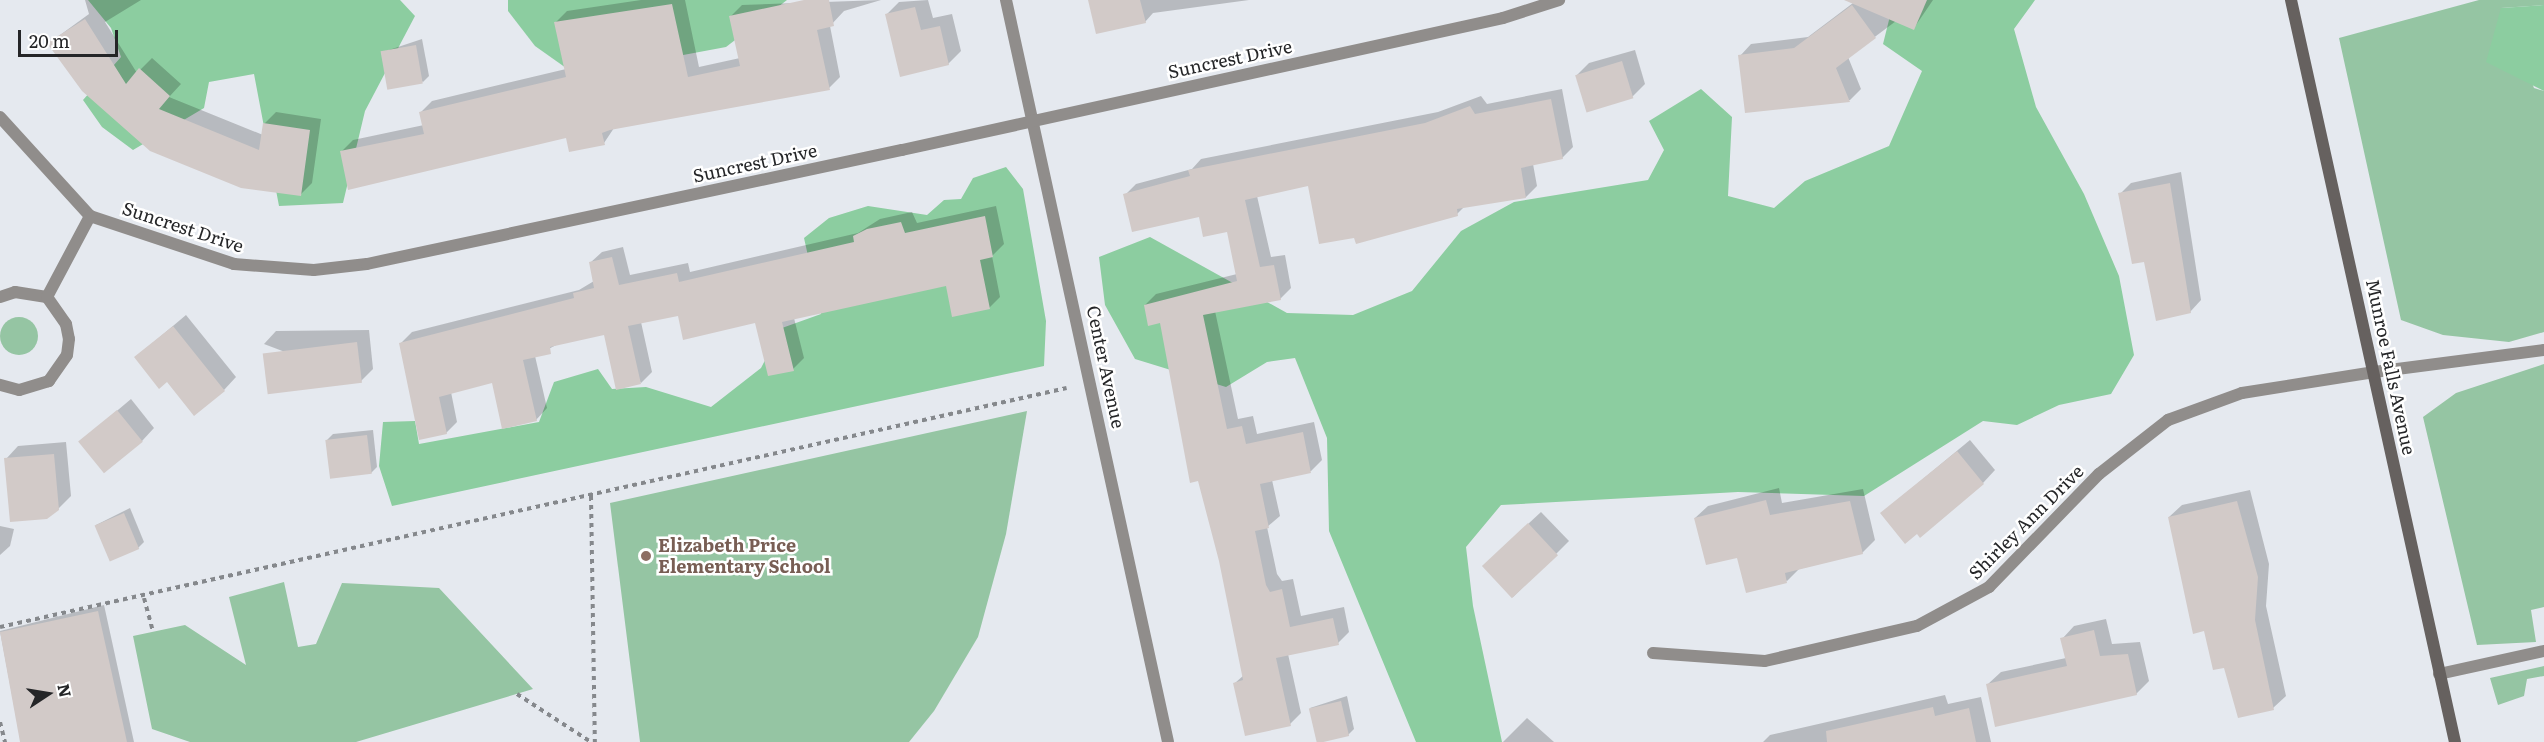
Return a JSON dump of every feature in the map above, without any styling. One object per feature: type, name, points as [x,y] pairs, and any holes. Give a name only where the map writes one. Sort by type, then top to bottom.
[{"type":"street","name":"Center Avenue","points":[[1006,0],[1168,742]]},
{"type":"street","name":"Suncrest Drive","points":[[0,117],[90,216],[234,264],[337,267],[1032,121],[1503,18],[1558,0]]},
{"type":"street","name":"Munroe Falls Avenue","points":[[2291,0],[2455,742]]},
{"type":"street","points":[[47,297],[90,216]]},
{"type":"street","points":[[0,297],[15,292],[47,297],[66,324],[67,355],[60,369],[35,387],[0,385]]},
{"type":"street","name":"Shirley Ann Drive","points":[[1653,653],[1765,661],[1917,626],[1989,587],[2099,474],[2168,420],[2242,393],[2374,372],[2544,351]]},
{"type":"street","points":[[2439,674],[2544,651]]},
{"type":"path","points":[[0,627],[144,598],[1091,382]]},
{"type":"path","points":[[591,496],[593,742]]},
{"type":"path","points":[[144,598],[153,632]]},
{"type":"path","points":[[517,694],[593,742]]},
{"type":"path","points":[[0,722],[5,742]]},
{"type":"green space","points":[[88,0],[400,0],[415,16],[365,111],[343,203],[279,206],[254,74],[209,82],[204,108],[133,150],[102,127],[83,100],[121,57],[111,28]]},
{"type":"green space","points":[[508,0],[787,0],[726,47],[576,75],[535,46],[508,11]]},
{"type":"green space","points":[[1894,0],[2035,0],[2014,29],[2036,107],[2084,194],[2119,276],[2134,355],[2111,394],[2059,405],[2017,425],[1983,421],[1864,496],[1738,492],[1501,505],[1466,547],[1473,606],[1502,742],[1416,742],[1329,531],[1327,438],[1295,358],[1267,362],[1226,387],[1135,359],[1105,305],[1099,257],[1150,237],[1287,313],[1353,315],[1412,291],[1461,231],[1514,202],[1648,180],[1664,150],[1649,121],[1701,89],[1732,117],[1728,196],[1774,208],[1805,181],[1889,146],[1922,71],[1883,44]]},
{"type":"green space","points":[[2479,0],[2544,0],[2544,5],[2501,8],[2534,88],[2544,91],[2544,332],[2509,342],[2443,335],[2401,320],[2339,38]]},
{"type":"green space","points":[[2544,5],[2544,91],[2486,62],[2501,8]]},
{"type":"green space","points":[[1006,167],[1023,189],[1046,321],[1044,366],[392,506],[379,466],[383,422],[415,421],[419,444],[539,422],[554,382],[598,369],[612,389],[646,387],[711,407],[761,368],[782,328],[821,314],[804,238],[829,218],[868,206],[927,215],[944,200],[961,199],[973,178]]},
{"type":"green space","points":[[19,317],[33,322],[38,336],[33,350],[19,355],[5,350],[0,336],[5,322]]},
{"type":"green space","points":[[2544,364],[2544,607],[2531,610],[2536,642],[2477,645],[2423,417],[2456,393]]},
{"type":"green space","points":[[1027,411],[1006,534],[978,637],[934,711],[909,742],[640,742],[610,503]]},
{"type":"green space","points":[[284,582],[298,647],[316,644],[342,583],[439,588],[533,689],[356,742],[190,742],[152,729],[133,636],[185,625],[246,665],[229,597]]},
{"type":"green space","points":[[2544,666],[2544,676],[2527,679],[2524,696],[2498,705],[2490,678]]},
{"type":"building","points":[[804,0],[829,0],[834,26],[817,30],[830,90],[610,130],[602,133],[605,145],[569,152],[566,138],[348,190],[340,151],[424,134],[419,112],[566,77],[554,22],[672,4],[688,77],[740,66],[729,16]]},
{"type":"building","points":[[1088,0],[1140,0],[1146,23],[1096,34]]},
{"type":"building","points":[[1844,0],[1927,0],[1914,30]]},
{"type":"building","points":[[1852,5],[1876,38],[1836,68],[1850,102],[1745,113],[1738,55],[1794,48]]},
{"type":"building","points":[[915,7],[921,30],[940,26],[949,65],[900,77],[885,14]]},
{"type":"building","points":[[85,19],[126,84],[139,68],[170,96],[159,109],[259,150],[263,123],[310,130],[301,196],[241,188],[150,151],[82,91],[47,43]]},
{"type":"building","points":[[416,45],[423,83],[387,90],[381,51]]},
{"type":"building","points":[[1622,61],[1633,98],[1587,113],[1575,75]]},
{"type":"building","points":[[1551,99],[1563,159],[1521,168],[1526,198],[1457,209],[1458,216],[1356,244],[1354,238],[1319,244],[1308,186],[1245,200],[1260,267],[1274,265],[1281,300],[1203,315],[1227,429],[1242,426],[1246,444],[1303,432],[1311,473],[1260,484],[1269,528],[1255,531],[1266,585],[1270,592],[1282,589],[1290,627],[1333,618],[1339,645],[1276,658],[1291,726],[1245,736],[1233,683],[1243,680],[1219,561],[1198,481],[1190,483],[1160,323],[1148,326],[1144,305],[1237,281],[1227,232],[1203,237],[1199,217],[1132,232],[1123,194],[1190,176],[1188,170],[1425,123],[1470,106],[1475,114]]},
{"type":"building","points":[[2170,183],[2191,313],[2156,321],[2144,262],[2132,264],[2118,193]]},
{"type":"building","points":[[985,216],[993,257],[980,260],[990,309],[952,317],[946,286],[782,322],[794,371],[768,376],[755,323],[683,340],[678,316],[628,326],[641,384],[616,390],[604,335],[550,347],[551,354],[523,360],[537,421],[502,429],[492,383],[439,397],[447,434],[419,440],[399,343],[574,298],[573,293],[594,288],[589,262],[612,257],[619,285],[677,273],[679,282],[854,242],[853,236],[867,229],[901,222],[905,233]]},
{"type":"building","points":[[173,326],[225,391],[194,416],[167,382],[159,389],[134,357]]},
{"type":"building","points":[[357,342],[362,383],[268,394],[263,354]]},
{"type":"building","points":[[117,410],[143,442],[104,473],[78,441]]},
{"type":"building","points":[[367,435],[372,474],[330,479],[325,440]]},
{"type":"building","points":[[1957,451],[1984,484],[1920,538],[1917,534],[1905,544],[1880,513]]},
{"type":"building","points":[[54,454],[59,510],[47,519],[10,522],[4,458]]},
{"type":"building","points":[[1766,500],[1770,515],[1850,501],[1863,554],[1785,573],[1787,583],[1746,593],[1737,558],[1706,565],[1694,518]]},
{"type":"building","points":[[2237,501],[2258,577],[2255,620],[2274,710],[2238,718],[2224,668],[2213,670],[2204,631],[2193,634],[2168,517]]},
{"type":"building","points":[[124,513],[139,549],[110,561],[95,526]]},
{"type":"building","points":[[1528,523],[1558,555],[1512,598],[1482,566]]},
{"type":"building","points":[[98,611],[127,742],[20,742],[0,632]]},
{"type":"building","points":[[2094,630],[2100,656],[2128,654],[2137,695],[1995,727],[1986,684],[2067,666],[2060,638]]},
{"type":"building","points":[[1341,701],[1349,736],[1317,742],[1309,708]]},
{"type":"building","points":[[1933,707],[1935,716],[1969,708],[1976,742],[1827,742],[1826,731]]},
{"type":"place","name":"Elizabeth Price Elementary School","points":[[646,556]]}]
